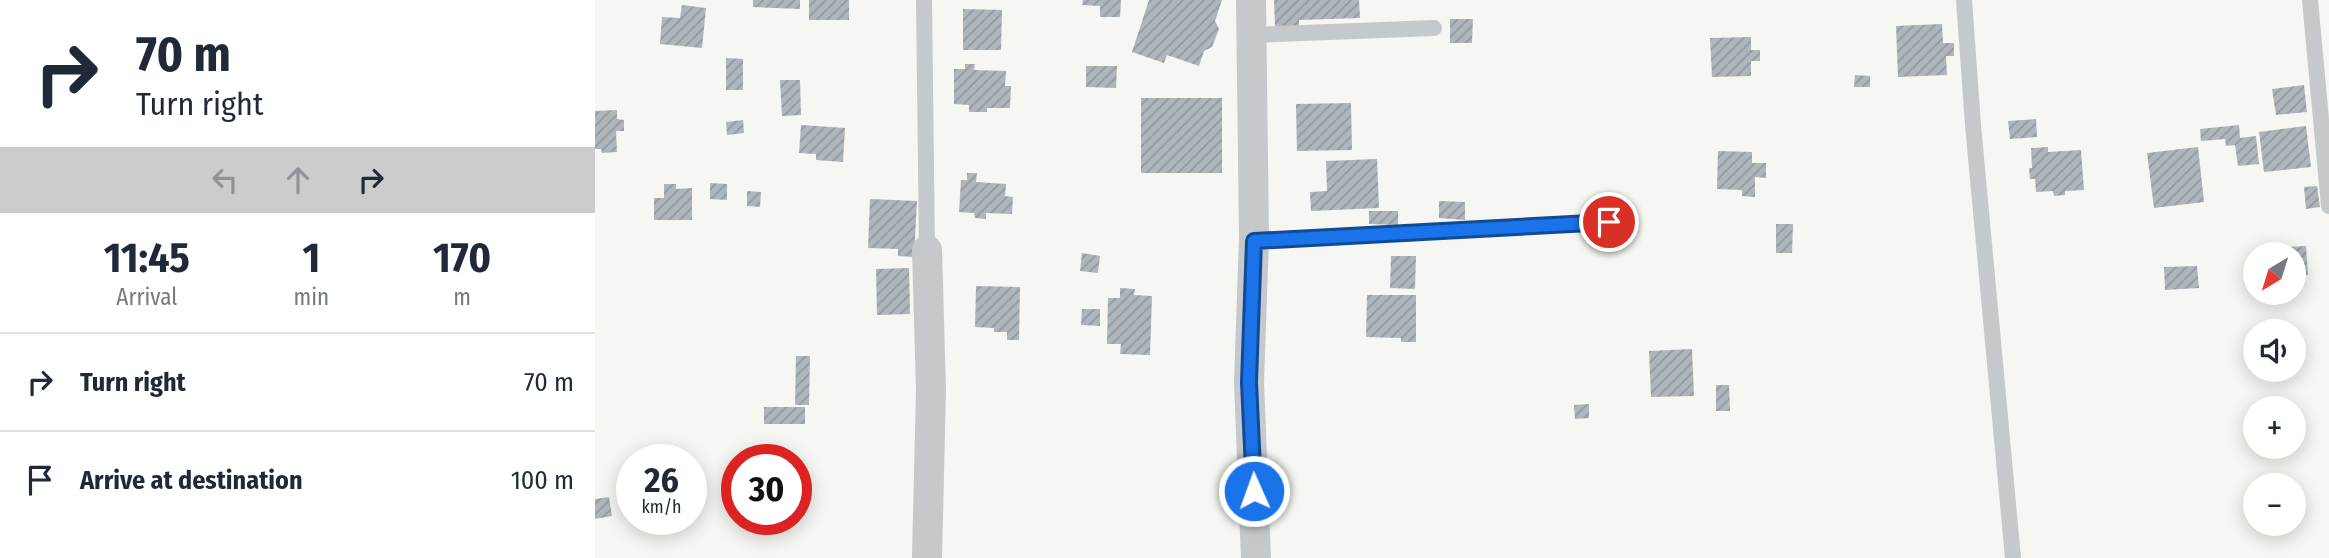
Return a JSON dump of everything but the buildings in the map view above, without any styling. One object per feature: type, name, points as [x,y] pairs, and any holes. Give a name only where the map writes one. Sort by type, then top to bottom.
[{"type":"street","points":[[1251,0],[1254,241],[1249,382],[1256,558]]},
{"type":"street","points":[[927,250],[931,389],[927,558]]},
{"type":"lane","points":[[924,0],[927,250]]},
{"type":"lane","points":[[1964,0],[2013,558]]},
{"type":"lane","points":[[2310,0],[2329,206]]},
{"type":"lane","points":[[1251,35],[1434,28]]},
{"type":"lane","points":[[1254,241],[1609,222]]},
{"type":"route","points":[[1254,491],[1249,382],[1254,241],[1609,222]]}]
